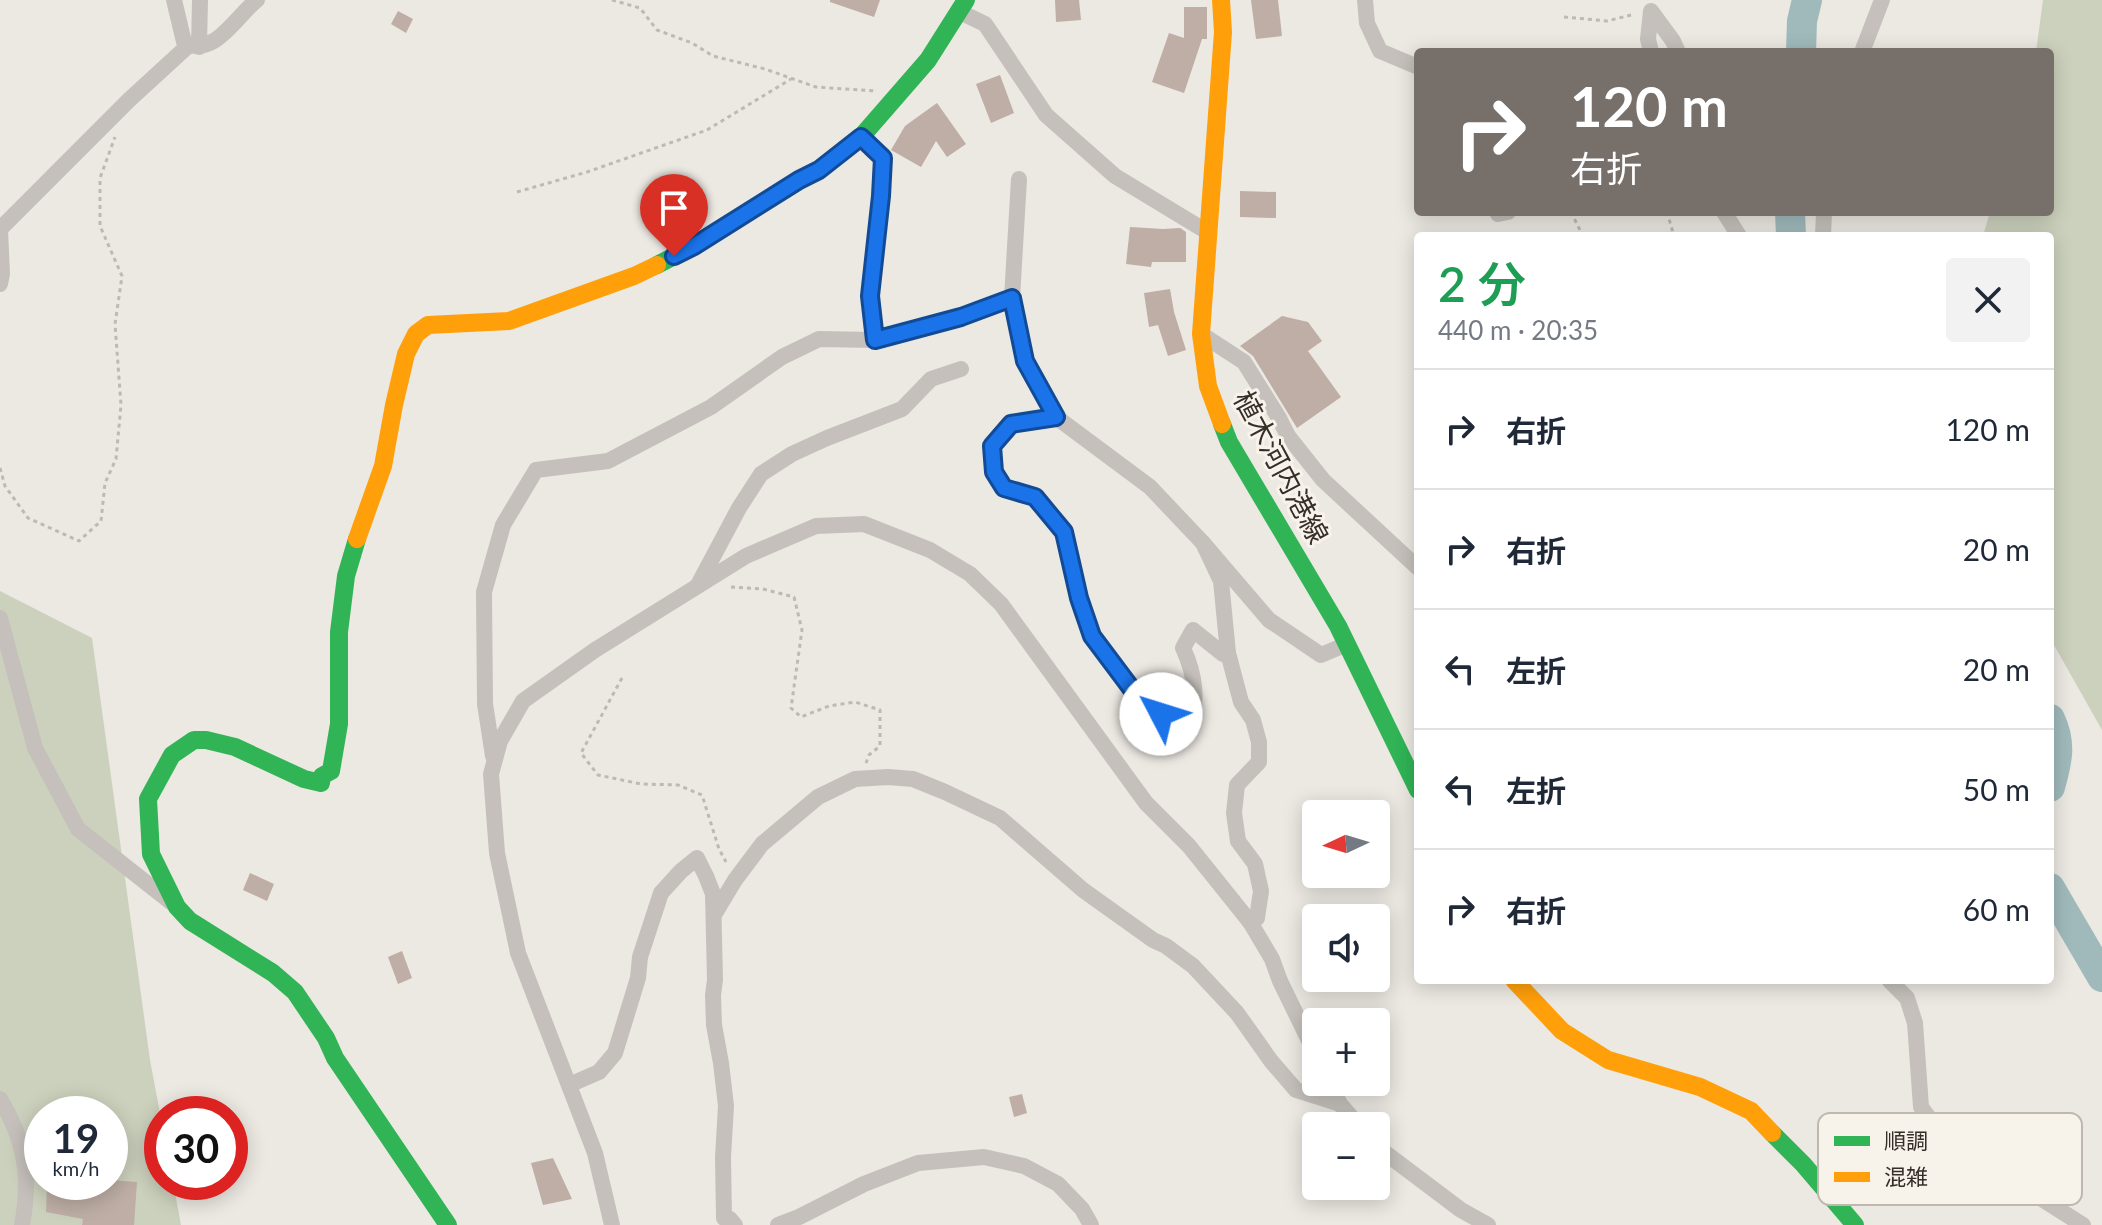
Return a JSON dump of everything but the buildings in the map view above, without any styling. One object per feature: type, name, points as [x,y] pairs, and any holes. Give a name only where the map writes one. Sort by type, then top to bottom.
[{"type":"street","points":[[174,0],[184,42],[194,46],[207,45],[220,36],[257,0]]},
{"type":"street","points":[[0,284],[0,229],[129,100],[194,46],[200,0]]},
{"type":"street","name":"植木河内港線","points":[[1221,0],[1223,32],[1201,334],[1208,386],[1229,442],[1347,644],[1414,781]]},
{"type":"street","points":[[1365,0],[1367,23],[1380,51],[1414,65]]},
{"type":"street","points":[[1864,48],[1882,0]]},
{"type":"street","points":[[177,907],[151,854],[148,799],[172,755],[194,740],[206,740],[235,747],[304,779],[321,783],[322,776],[331,771],[339,724],[339,632],[346,576],[383,466],[406,354],[416,334],[428,325],[509,321],[634,276],[694,246],[819,170],[861,137],[928,60],[963,6],[985,24],[1046,115],[1115,176],[1209,233]]},
{"type":"street","points":[[1650,48],[1651,11]]},
{"type":"street","points":[[1651,11],[1676,48]]},
{"type":"street","points":[[861,137],[883,158],[870,296],[875,340]]},
{"type":"street","points":[[1019,179],[1012,298],[1025,361],[1056,417],[1150,487],[1269,620],[1321,655],[1347,644]]},
{"type":"street","points":[[494,764],[485,704],[484,592],[503,525],[536,470],[608,461],[711,407],[782,357],[819,339],[875,340],[961,317],[1012,298]]},
{"type":"street","points":[[1201,334],[1244,362],[1288,436],[1323,480],[1414,564]]},
{"type":"street","points":[[697,586],[761,474],[792,454],[902,409],[931,379],[961,369]]},
{"type":"street","points":[[1056,417],[1011,424],[992,446],[994,472],[1004,488],[1035,497],[1064,532],[1079,598],[1092,636],[1121,676],[1143,704],[1189,731],[1195,711],[1192,667],[1183,648],[1193,630],[1223,654],[1228,653]]},
{"type":"street","points":[[612,1225],[595,1153],[518,953],[497,853],[491,774],[500,741],[523,701],[595,650],[746,556],[816,526],[864,524],[930,550],[970,574],[1001,604],[1146,803],[1189,846],[1250,922],[1272,959],[1302,1026]]},
{"type":"street","points":[[1203,543],[1221,581],[1228,653],[1241,702],[1253,720],[1259,742],[1259,762],[1237,785],[1234,813],[1238,841],[1255,864],[1261,891],[1257,918],[1250,922]]},
{"type":"street","points":[[0,618],[35,748],[78,829],[177,907],[190,921],[273,973],[295,992],[326,1038],[335,1058],[448,1225]]},
{"type":"street","points":[[714,915],[762,844],[818,797],[855,779],[913,779],[1000,818],[1083,890],[1193,966],[1237,1013],[1296,1090],[1340,1104]]},
{"type":"street","points":[[569,1085],[599,1072],[615,1053],[638,978],[640,957],[661,893],[697,858],[713,894],[714,1025],[726,1106],[724,1218],[735,1225]]},
{"type":"street","points":[[1518,984],[1562,1031],[1608,1060],[1700,1087],[1751,1111],[1818,1182]]},
{"type":"street","points":[[1893,984],[1907,998],[1915,1023],[1921,1107],[1925,1113]]},
{"type":"street","points":[[1336,1096],[1347,1112]]},
{"type":"street","points":[[0,1099],[24,1150],[27,1200],[22,1225]]},
{"type":"street","points":[[778,1225],[864,1184],[918,1163],[984,1157],[1024,1166],[1058,1184],[1082,1209],[1091,1225]]},
{"type":"street","points":[[1390,1157],[1461,1210],[1488,1225]]},
{"type":"street","points":[[1838,1205],[1855,1225]]},
{"type":"street","points":[[2051,1205],[2083,1225]]},
{"type":"path","points":[[612,0],[640,8],[657,30],[692,43],[713,56],[765,69],[816,87],[899,93]]},
{"type":"path","points":[[1564,17],[1607,21],[1651,11]]},
{"type":"path","points":[[517,192],[587,172],[707,130],[791,79]]},
{"type":"path","points":[[0,468],[5,486],[28,518],[79,541],[101,521],[105,483],[116,459],[121,405],[115,324],[122,276],[100,226],[100,178],[129,100]]},
{"type":"path","points":[[732,587],[763,589],[794,597],[802,630],[791,708],[801,717],[829,706],[855,702],[880,710],[880,746],[869,755],[862,778]]},
{"type":"path","points":[[622,678],[581,753],[598,775],[641,784],[678,785],[702,795],[719,849],[735,880]]},
{"type":"green space","points":[[2043,0],[2102,0],[2102,730],[2054,645],[2054,232],[1984,232],[1989,216],[2054,216],[2054,48],[2037,48]]},
{"type":"green space","points":[[0,591],[92,638],[157,1096],[144,1096],[144,1200],[176,1200],[181,1225],[0,1225]]},
{"type":"waterway","points":[[1801,48],[1802,21],[1807,0]]},
{"type":"waterway","points":[[1790,216],[1791,232]]},
{"type":"waterway","points":[[2054,731],[2057,753],[2054,773]]},
{"type":"waterway","points":[[2054,895],[2102,977]]},
{"type":"traffic: fast","points":[[657,265],[819,170],[861,137],[928,60],[966,0]]},
{"type":"traffic: fast","points":[[1222,424],[1229,442],[1338,626],[1414,782]]},
{"type":"traffic: fast","points":[[357,539],[346,576],[339,632],[339,724],[331,771],[322,776],[321,783],[304,779],[235,747],[194,740],[172,755],[148,799],[151,854],[177,907],[190,921],[273,973],[295,992],[326,1038],[335,1058],[448,1225]]},
{"type":"traffic: fast","points":[[1772,1133],[1818,1182]]},
{"type":"traffic: fast","points":[[1838,1205],[1855,1225]]},
{"type":"traffic: slow","points":[[1221,0],[1223,32],[1201,334],[1208,386],[1222,424]]},
{"type":"traffic: slow","points":[[357,539],[383,466],[406,354],[416,334],[428,325],[509,321],[657,265]]},
{"type":"traffic: slow","points":[[1518,984],[1562,1031],[1608,1060],[1700,1087],[1751,1111],[1772,1133]]},
{"type":"route","points":[[674,256],[819,170],[861,137],[867,142],[883,158],[870,296],[875,340],[961,317],[1012,298],[1025,361],[1056,417],[1011,424],[992,446],[994,472],[1004,488],[1035,497],[1064,532],[1079,598],[1092,636],[1143,704],[1161,714]]}]
